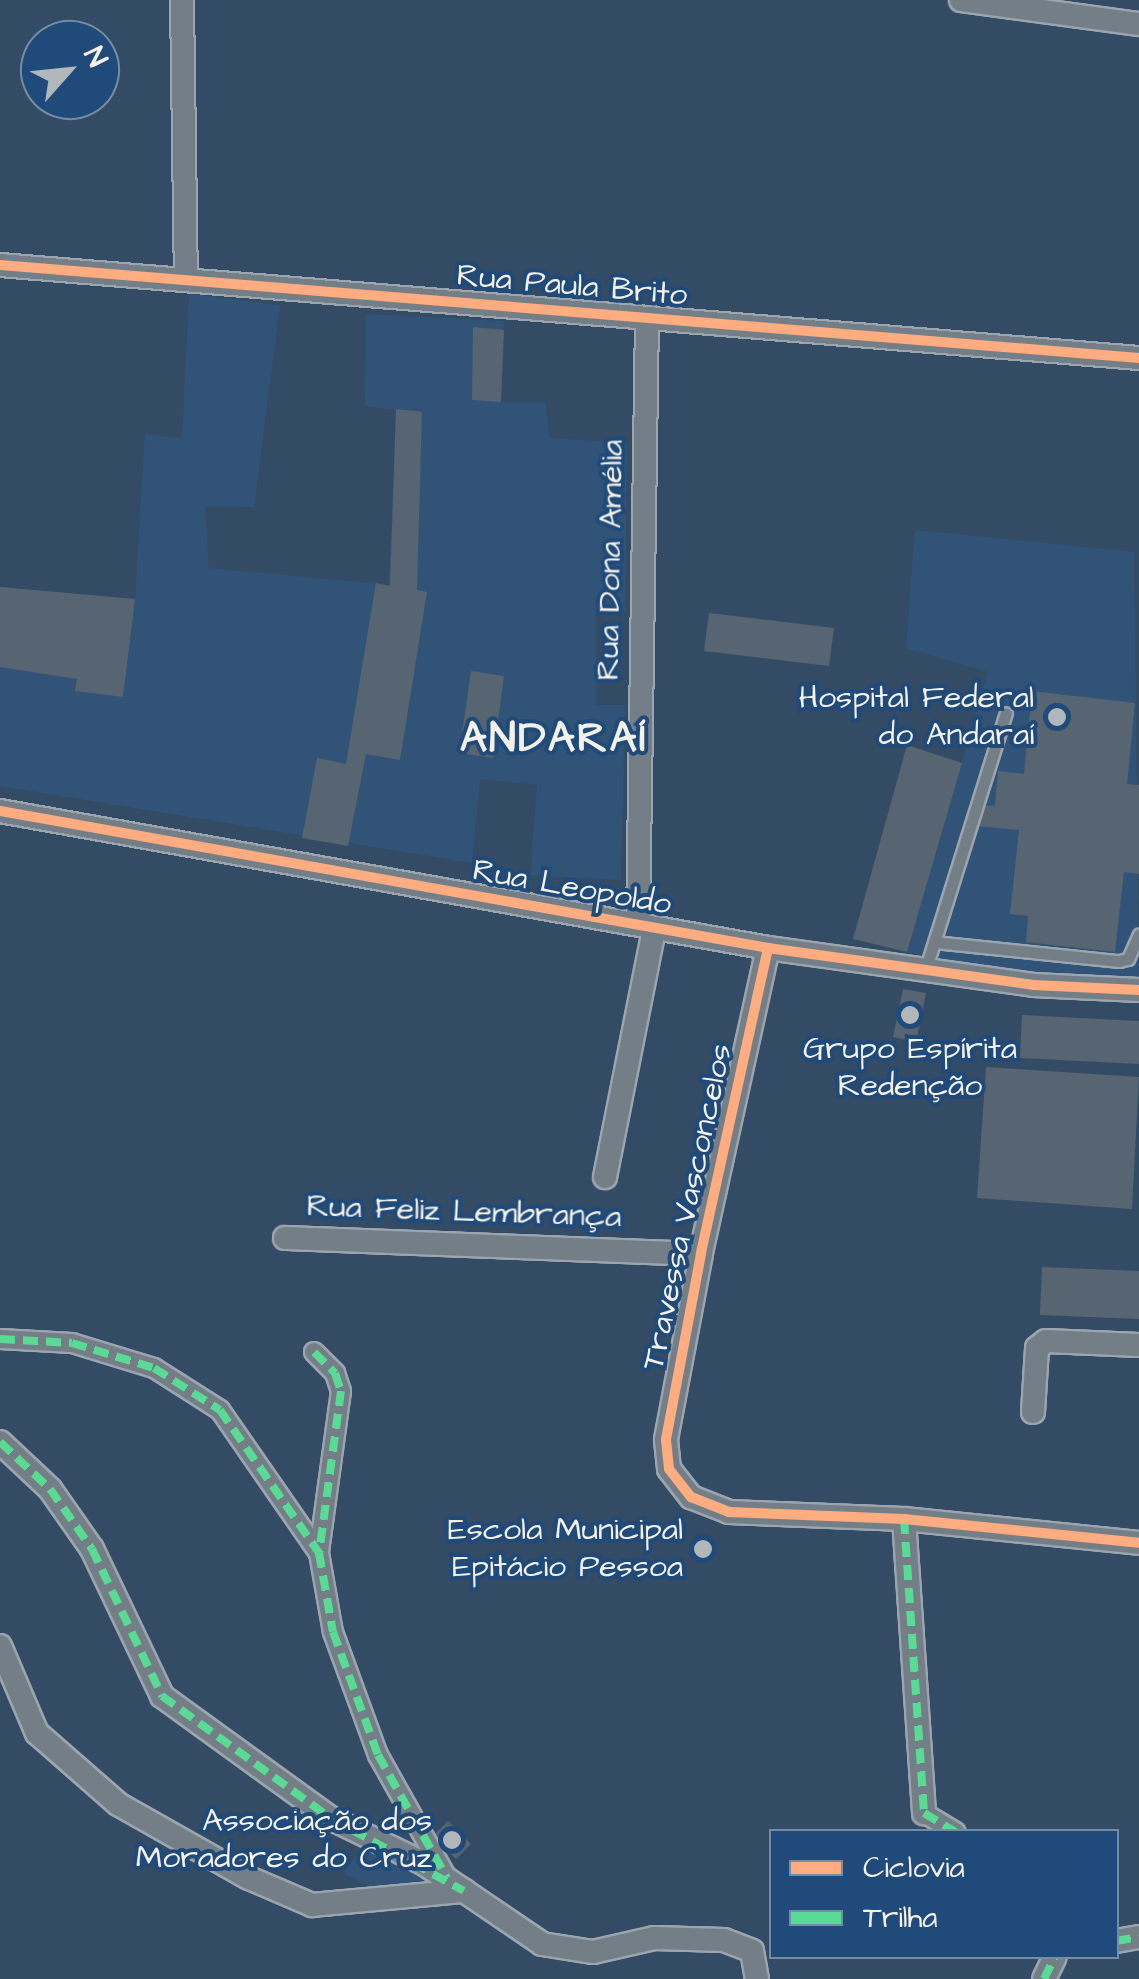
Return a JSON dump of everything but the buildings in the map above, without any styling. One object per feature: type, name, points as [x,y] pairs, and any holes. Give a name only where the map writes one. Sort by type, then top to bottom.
[{"type":"street","points":[[182,0],[186,280]]},
{"type":"street","points":[[960,0],[1083,8],[1139,24]]},
{"type":"street","name":"Rua Paula Brito","points":[[0,265],[1139,358]]},
{"type":"street","name":"Rua Dona Amélia","points":[[605,1177],[646,927],[647,318]]},
{"type":"street","name":"Rua Leopoldo","points":[[0,811],[768,948],[925,971],[1139,990]]},
{"type":"street","name":"Travessa Vasconcelos","points":[[768,948],[701,1254],[666,1440],[669,1469],[691,1497],[729,1512],[904,1519],[1139,1543]]},
{"type":"street","name":"Rua Feliz Lembrança","points":[[285,1238],[701,1254]]},
{"type":"street","points":[[0,1340],[72,1343],[154,1368],[220,1410],[319,1552]]},
{"type":"street","points":[[1033,1412],[1037,1348],[1046,1340],[1139,1345]]},
{"type":"street","points":[[314,1352],[335,1373],[341,1392],[319,1552],[334,1632],[378,1755],[456,1885]]},
{"type":"street","points":[[0,1442],[50,1489],[92,1549],[162,1696],[332,1819],[456,1885],[542,1944],[592,1952],[654,1938],[724,1940],[752,1951],[758,1978]]},
{"type":"street","points":[[904,1519],[924,1813],[951,1829]]},
{"type":"street","points":[[0,1646],[37,1732],[118,1804],[249,1878],[312,1905],[456,1885]]},
{"type":"lane","points":[[925,971],[1006,712]]},
{"type":"lane","points":[[934,942],[1118,960],[1128,959],[1139,934]]},
{"type":"shaded area","points":[[189,294],[280,305],[254,507],[205,506],[209,568],[389,585],[396,410],[365,406],[366,314],[504,321],[501,402],[545,402],[550,438],[627,443],[625,613],[596,611],[596,705],[625,705],[621,880],[530,875],[537,785],[480,779],[472,863],[0,786],[0,587],[135,599],[145,434],[182,439]]},
{"type":"shaded area","name":"Hospital Federal do Andaraí","points":[[915,530],[1134,552],[1139,984],[1034,979],[907,952],[988,672],[906,648]]},
{"type":"shaded area","points":[[363,1842],[426,1874],[418,1884],[377,1891],[344,1874]]},
{"type":"marked path","points":[[0,1339],[72,1343],[154,1368],[220,1410],[319,1553],[333,1632],[378,1755],[447,1878]]},
{"type":"marked path","points":[[314,1352],[335,1373],[341,1391],[319,1553]]},
{"type":"marked path","points":[[0,1442],[50,1489],[92,1549],[162,1696],[332,1819],[464,1891]]},
{"type":"marked path","points":[[904,1519],[924,1813],[951,1829]]},
{"type":"marked path","points":[[1119,1940],[1139,1937]]},
{"type":"marked path","points":[[1044,1979],[1054,1959]]},
{"type":"cycle path","points":[[0,265],[1139,358]]},
{"type":"cycle path","points":[[0,811],[768,948],[1033,985],[1139,990]]},
{"type":"cycle path","points":[[768,948],[701,1254],[666,1440],[669,1469],[691,1497],[729,1512],[904,1519],[1139,1543]]},
{"type":"place","name":"Hospital Federal do Andaraí","points":[[1057,717]]},
{"type":"place","name":"Grupo Espírita Redenção","points":[[910,1015]]},
{"type":"place","name":"Escola Municipal Epitácio Pessoa","points":[[703,1549]]},
{"type":"place","name":"Associação dos Moradores do Cruz","points":[[452,1840]]},
{"type":"district","name":"ANDARAÍ","points":[[554,739]]}]
